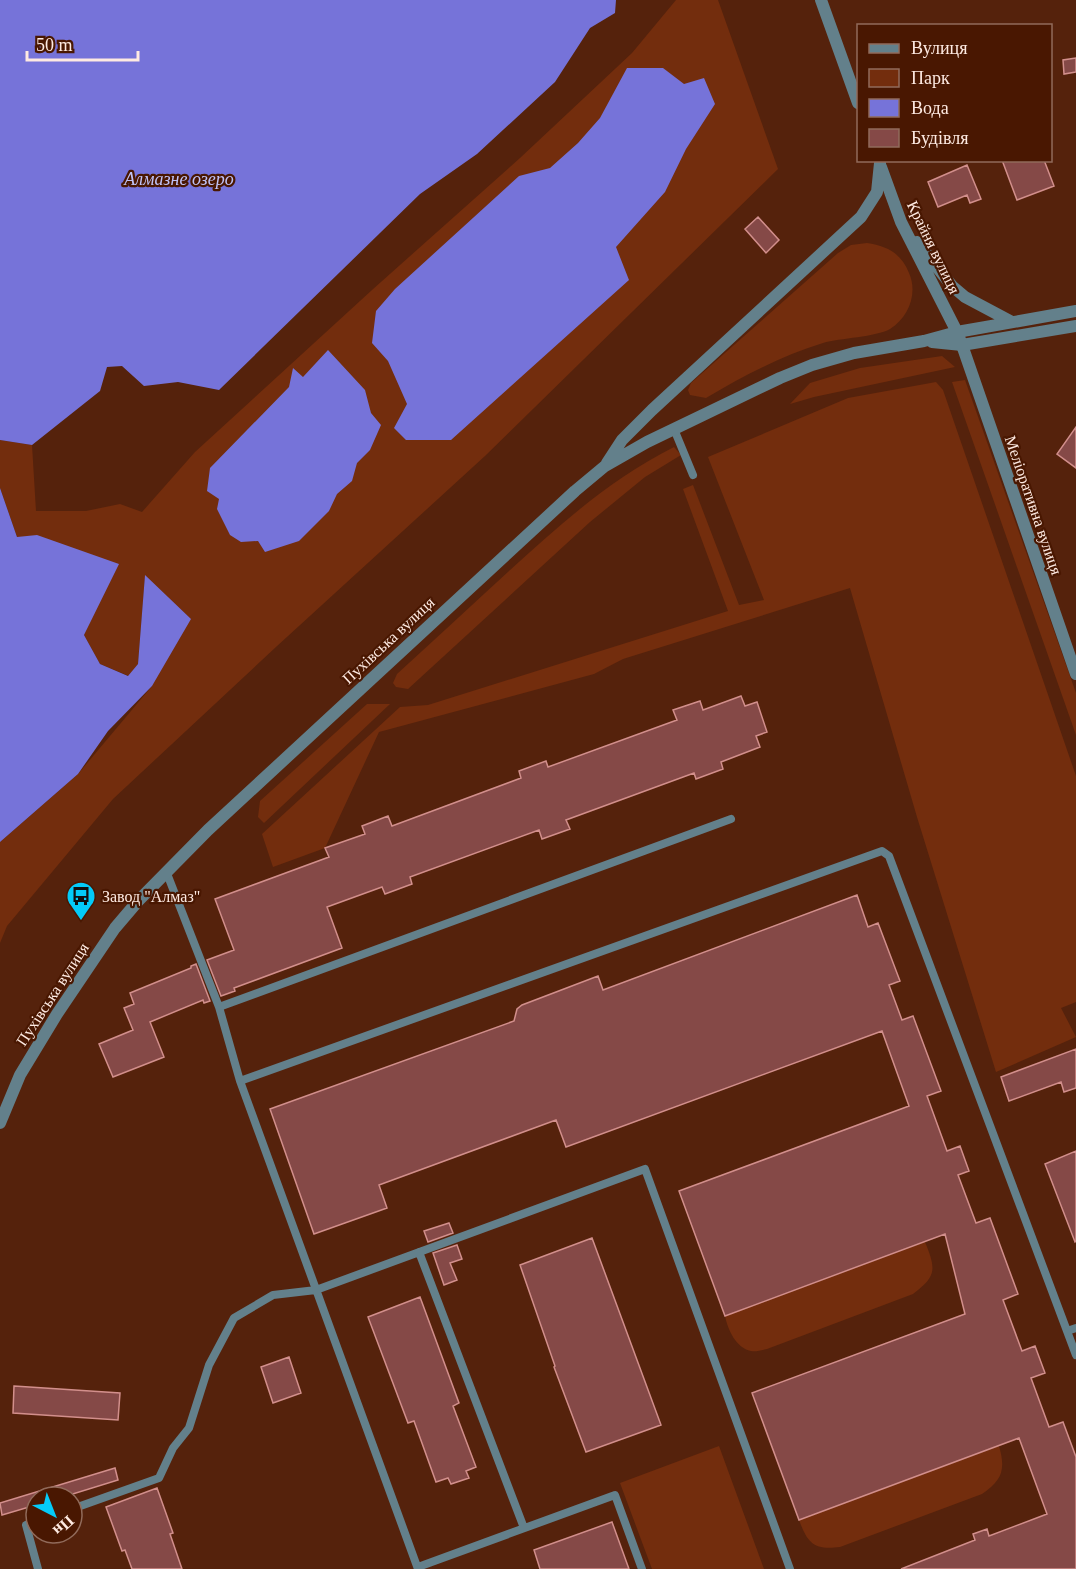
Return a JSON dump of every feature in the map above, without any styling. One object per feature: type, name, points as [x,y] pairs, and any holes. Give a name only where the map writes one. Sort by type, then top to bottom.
[{"type":"street","points":[[821,0],[857,100]]},
{"type":"street","points":[[605,466],[622,440],[652,410],[861,216],[877,192],[879,162]]},
{"type":"street","name":"Крайня вулиця","points":[[879,162],[901,222],[962,345]]},
{"type":"street","points":[[901,222],[952,286],[965,297],[1012,322]]},
{"type":"street","name":"Пухівська вулиця","points":[[0,1123],[21,1075],[74,988],[115,928],[166,871],[360,688],[605,466],[674,429],[812,365],[854,353],[1076,311]]},
{"type":"street","name":"Пухівська вулиця","points":[[924,341],[962,345],[1076,326]]},
{"type":"street","name":"Меліоративна вулиця","points":[[962,345],[1076,674]]},
{"type":"lane","points":[[674,429],[693,475]]},
{"type":"lane","points":[[219,1007],[731,819]]},
{"type":"lane","points":[[240,1081],[882,850],[890,855],[1076,1355]]},
{"type":"lane","points":[[166,871],[219,1007],[240,1081],[418,1568],[615,1495],[642,1569]]},
{"type":"lane","points":[[84,1505],[159,1478],[173,1448],[189,1428],[209,1365],[234,1318],[273,1295],[316,1290],[645,1169],[790,1569]]},
{"type":"lane","points":[[419,1252],[524,1528]]},
{"type":"lane","points":[[1067,1330],[1076,1328]]},
{"type":"lane","points":[[31,1545],[38,1569]]},
{"type":"green space","points":[[676,0],[718,0],[778,169],[485,456],[113,799],[7,926],[0,943],[0,842],[78,774],[152,686],[145,576],[138,664],[129,676],[100,664],[84,635],[91,619],[17,537],[0,488],[0,440],[32,445],[36,511],[86,511],[120,504],[142,512],[195,452],[520,158],[632,53]]},
{"type":"green space","points":[[867,243],[881,246],[902,260],[912,281],[910,304],[897,324],[884,332],[823,343],[792,354],[748,374],[706,398],[690,395],[688,390],[691,383],[838,253],[851,245]]},
{"type":"green space","points":[[942,356],[955,367],[790,404],[810,383],[860,368]]},
{"type":"green space","points":[[965,380],[1076,693],[1076,735],[952,382]]},
{"type":"green space","points":[[936,382],[943,390],[1076,776],[1076,1002],[1061,1008],[1076,1037],[996,1072],[917,817],[850,588],[623,659],[594,674],[379,732],[325,848],[273,867],[262,834],[400,707],[428,705],[728,611],[683,489],[693,485],[739,605],[764,600],[708,457],[848,398]]},
{"type":"green space","points":[[674,447],[681,455],[645,477],[590,522],[408,689],[396,687],[393,683],[397,674],[548,536],[607,488]]},
{"type":"green space","points":[[367,704],[390,704],[264,823],[258,817],[260,801]]},
{"type":"green space","points":[[925,1242],[931,1259],[932,1271],[927,1282],[913,1294],[767,1349],[753,1351],[746,1349],[737,1342],[728,1327],[725,1316]]},
{"type":"green space","points":[[719,1446],[764,1569],[652,1569],[620,1483]]},
{"type":"green space","points":[[999,1446],[1002,1462],[1001,1474],[994,1484],[982,1494],[840,1547],[831,1548],[813,1544],[799,1520]]},
{"type":"water","name":"Алмазне озеро","points":[[0,0],[616,0],[615,13],[590,28],[555,82],[477,154],[420,194],[219,390],[178,382],[144,386],[122,366],[107,367],[100,391],[32,445],[0,440]]},
{"type":"water","points":[[627,68],[663,68],[684,84],[704,78],[715,104],[686,149],[665,192],[616,247],[629,280],[451,440],[406,440],[394,428],[407,404],[388,361],[372,343],[376,311],[395,289],[519,176],[550,168],[578,143],[600,118]]},
{"type":"water","points":[[328,350],[365,390],[371,413],[381,425],[370,450],[357,463],[352,481],[337,494],[329,511],[299,541],[265,552],[258,541],[241,542],[230,535],[217,509],[219,499],[207,491],[210,468],[289,387],[293,368],[303,377]]},
{"type":"water","points":[[0,488],[17,537],[37,535],[119,564],[84,635],[100,664],[128,676],[138,664],[145,575],[191,619],[152,686],[108,731],[78,774],[0,842]]},
{"type":"building","points":[[1076,58],[1076,72],[1064,74],[1063,60]]},
{"type":"building","points":[[1003,162],[1045,162],[1054,186],[1017,200]]},
{"type":"building","points":[[967,165],[981,199],[970,203],[967,195],[938,207],[928,182]]},
{"type":"building","points":[[758,217],[779,240],[766,253],[745,229]]},
{"type":"building","points":[[1076,427],[1076,468],[1057,454]]},
{"type":"building","points":[[741,696],[745,706],[757,702],[767,732],[756,736],[760,747],[721,762],[723,769],[696,779],[694,773],[566,820],[570,829],[542,839],[539,830],[410,877],[412,884],[385,894],[382,887],[327,907],[342,948],[234,988],[235,991],[221,996],[207,960],[234,950],[215,899],[329,857],[325,848],[365,834],[362,826],[388,816],[392,826],[521,778],[519,771],[546,761],[548,767],[677,720],[673,710],[700,701],[703,710]]},
{"type":"building","points":[[857,895],[868,927],[878,923],[900,981],[889,985],[902,1020],[913,1016],[941,1091],[927,1096],[947,1151],[960,1146],[969,1171],[958,1175],[976,1223],[990,1218],[1018,1294],[1003,1300],[1022,1351],[1035,1346],[1045,1373],[1031,1378],[1049,1427],[1063,1422],[1076,1457],[1076,1569],[901,1569],[975,1540],[973,1534],[987,1529],[989,1536],[1047,1514],[1019,1438],[799,1520],[752,1393],[965,1314],[945,1234],[725,1316],[679,1191],[909,1106],[882,1031],[566,1147],[556,1120],[379,1185],[387,1208],[314,1234],[270,1109],[514,1021],[517,1009],[522,1005],[598,976],[603,990]]},
{"type":"building","points":[[196,964],[210,1001],[204,1003],[203,1000],[150,1022],[164,1057],[113,1077],[99,1044],[133,1030],[124,1008],[134,1004],[130,993]]},
{"type":"building","points":[[1076,1049],[1076,1088],[1064,1092],[1061,1082],[1009,1101],[1001,1077]]},
{"type":"building","points":[[1076,1151],[1076,1241],[1075,1242],[1045,1164]]},
{"type":"building","points":[[449,1223],[453,1233],[428,1242],[424,1231]]},
{"type":"building","points":[[592,1238],[661,1425],[586,1452],[554,1367],[520,1265]]},
{"type":"building","points":[[457,1245],[462,1259],[450,1263],[457,1280],[444,1285],[433,1253]]},
{"type":"building","points":[[420,1297],[459,1403],[453,1406],[476,1467],[466,1471],[469,1478],[451,1484],[448,1478],[436,1482],[414,1421],[408,1423],[368,1317]]},
{"type":"building","points":[[289,1357],[301,1393],[273,1403],[261,1367]]},
{"type":"building","points":[[14,1386],[120,1393],[118,1420],[13,1413]]},
{"type":"building","points":[[115,1468],[118,1480],[84,1491],[84,1485],[59,1485]]},
{"type":"building","points":[[157,1488],[173,1533],[170,1534],[182,1569],[132,1569],[125,1550],[122,1551],[106,1507]]},
{"type":"building","points":[[24,1496],[24,1509],[2,1515],[0,1503]]},
{"type":"building","points":[[612,1522],[629,1569],[540,1569],[534,1550]]},
{"type":"place","name":"Завод \"Алмаз\"","points":[[81,922]]}]
